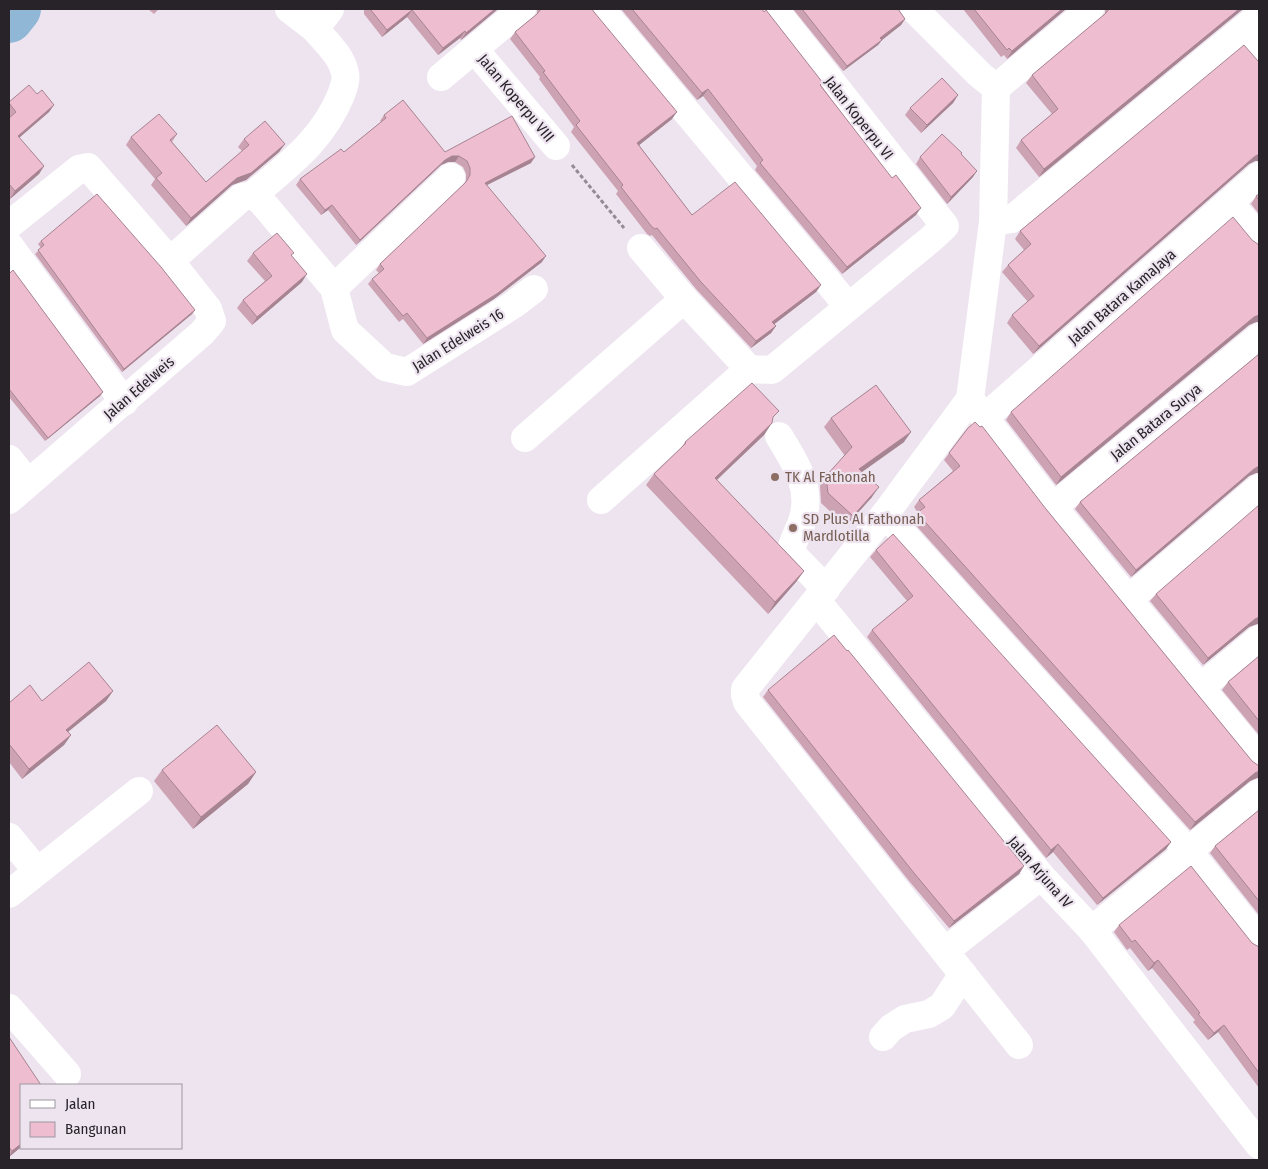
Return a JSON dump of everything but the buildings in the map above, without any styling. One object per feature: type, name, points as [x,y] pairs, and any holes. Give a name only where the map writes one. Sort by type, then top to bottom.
[{"type":"street","points":[[9,225],[79,169],[88,167],[170,261],[242,197],[253,195],[312,143],[334,112],[343,90],[346,74],[323,19],[288,9]]},
{"type":"street","points":[[440,77],[475,50],[522,9]]},
{"type":"street","points":[[601,9],[848,306],[772,370],[749,369],[601,500]]},
{"type":"street","name":"Jalan Koperpu VI","points":[[774,9],[945,226],[848,306]]},
{"type":"street","points":[[914,9],[980,75],[996,88]]},
{"type":"street","points":[[1090,9],[996,88],[993,222],[977,408],[1053,507],[1259,759]]},
{"type":"street","points":[[993,222],[1012,220],[1250,24],[1259,54]]},
{"type":"street","name":"Jalan Koperpu VIII","points":[[475,50],[556,146]]},
{"type":"street","name":"Jalan Batara KamaJaya","points":[[945,951],[753,709],[744,696],[745,689],[822,595],[884,514],[977,408],[1230,202],[1259,176]]},
{"type":"street","points":[[253,195],[262,202],[334,288],[451,177]]},
{"type":"street","points":[[1230,202],[1259,238]]},
{"type":"street","points":[[9,245],[124,402]]},
{"type":"street","points":[[641,248],[684,299],[749,369]]},
{"type":"street","name":"Jalan Edelweis","points":[[18,492],[124,402],[202,333],[212,321],[208,309],[170,261]]},
{"type":"street","name":"Jalan Edelweis 16","points":[[334,288],[345,330],[385,367],[407,372],[513,305],[534,289]]},
{"type":"street","points":[[525,438],[684,299]]},
{"type":"street","name":"Jalan Batara Surya","points":[[1053,507],[1259,337]]},
{"type":"street","name":"Jalan Arjuna IV","points":[[779,436],[803,479],[806,494],[803,520],[791,551],[792,554],[1041,876],[1092,930],[1259,1145]]},
{"type":"street","points":[[9,459],[18,492]]},
{"type":"street","points":[[1129,599],[1259,488]]},
{"type":"street","points":[[884,514],[1189,852],[1259,940]]},
{"type":"street","points":[[1201,687],[1259,639]]},
{"type":"street","points":[[9,894],[139,791]]},
{"type":"street","points":[[1092,930],[1259,793]]},
{"type":"street","points":[[9,837],[37,871]]},
{"type":"street","points":[[1019,1045],[945,951],[1041,876]]},
{"type":"street","points":[[883,1037],[891,1028],[905,1018],[929,1014],[942,1006],[963,974]]},
{"type":"street","points":[[9,1008],[67,1074]]},
{"type":"path","points":[[556,146],[641,248]]},
{"type":"waterway","points":[[9,19],[17,9]]},
{"type":"place","name":"TK Al Fathonah","points":[[775,477]]},
{"type":"place","name":"SD Plus Al Fathonah Mardlotilla","points":[[793,528]]}]
